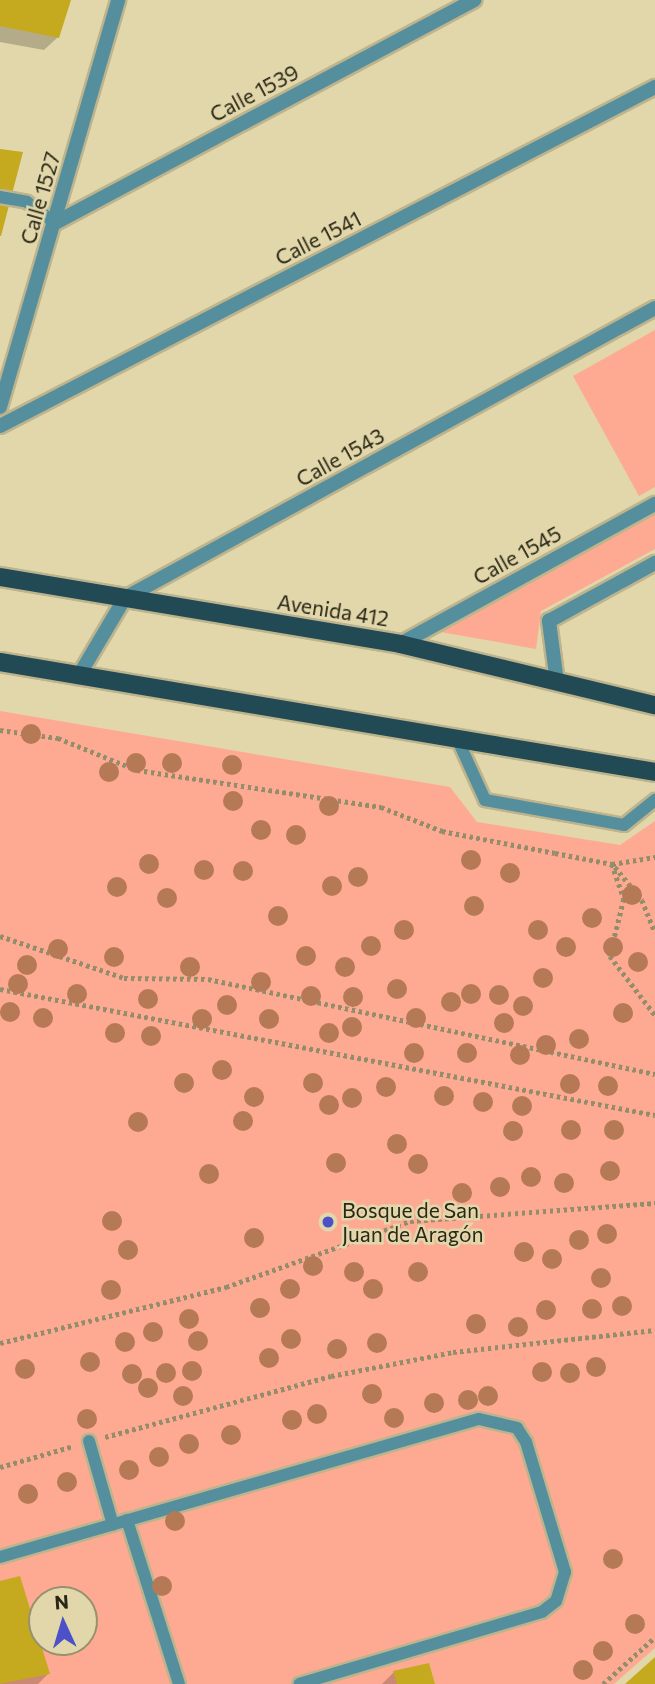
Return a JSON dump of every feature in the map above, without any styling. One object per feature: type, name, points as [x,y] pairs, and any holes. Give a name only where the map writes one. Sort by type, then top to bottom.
[{"type":"main road","name":"Avenida 412","points":[[2,576],[400,644],[655,705]]},
{"type":"main road","points":[[0,662],[78,677],[456,736],[655,772]]},
{"type":"street","name":"Calle 1527","points":[[0,407],[118,0]]},
{"type":"street","name":"Calle 1539","points":[[55,223],[474,0]]},
{"type":"street","name":"Calle 1541","points":[[0,426],[655,87]]},
{"type":"street","name":"Calle 1543","points":[[125,598],[655,308]]},
{"type":"street","name":"Calle 1545","points":[[400,644],[655,504]]},
{"type":"street","points":[[557,682],[549,621],[655,563]]},
{"type":"street","points":[[78,677],[125,598]]},
{"type":"lane","points":[[0,197],[27,202],[55,223]]},
{"type":"lane","points":[[456,736],[485,800],[624,825],[655,800]]},
{"type":"lane","points":[[0,1557],[479,1419],[516,1428],[526,1442],[565,1572],[556,1601],[542,1612],[299,1684]]},
{"type":"lane","points":[[89,1441],[113,1525]]},
{"type":"lane","points":[[127,1520],[179,1684]]},
{"type":"path","points":[[0,730],[58,738],[137,769],[381,807],[442,831],[612,864],[655,857]]},
{"type":"path","points":[[612,864],[642,900],[655,932]]},
{"type":"path","points":[[612,864],[624,899],[610,956],[655,1015]]},
{"type":"path","points":[[0,936],[124,978],[208,979],[655,1074]]},
{"type":"path","points":[[0,989],[655,1115]]},
{"type":"path","points":[[0,1343],[226,1287],[410,1221],[655,1203]]},
{"type":"path","points":[[0,1467],[331,1376],[453,1352],[655,1330]]},
{"type":"path","points":[[603,1684],[655,1637]]},
{"type":"shaded area","points":[[655,330],[655,487],[639,496],[573,376]]},
{"type":"shaded area","points":[[655,510],[655,549],[541,611],[536,649],[435,631]]},
{"type":"shaded area","name":"Bosque de San Juan de Aragón","points":[[0,711],[450,787],[477,822],[620,845],[655,821],[655,1648],[614,1684],[0,1684]]},
{"type":"building","points":[[0,0],[71,0],[59,38],[0,26]]},
{"type":"building","points":[[0,149],[23,152],[1,236],[0,236]]},
{"type":"building","points":[[20,1576],[28,1602],[28,1656],[44,1656],[50,1674],[0,1684],[0,1581]]},
{"type":"building","points":[[655,1657],[655,1684],[625,1684]]},
{"type":"building","points":[[429,1663],[435,1684],[397,1684],[393,1671]]},
{"type":"place","name":"Bosque de San Juan de Aragón","points":[[328,1222]]}]
